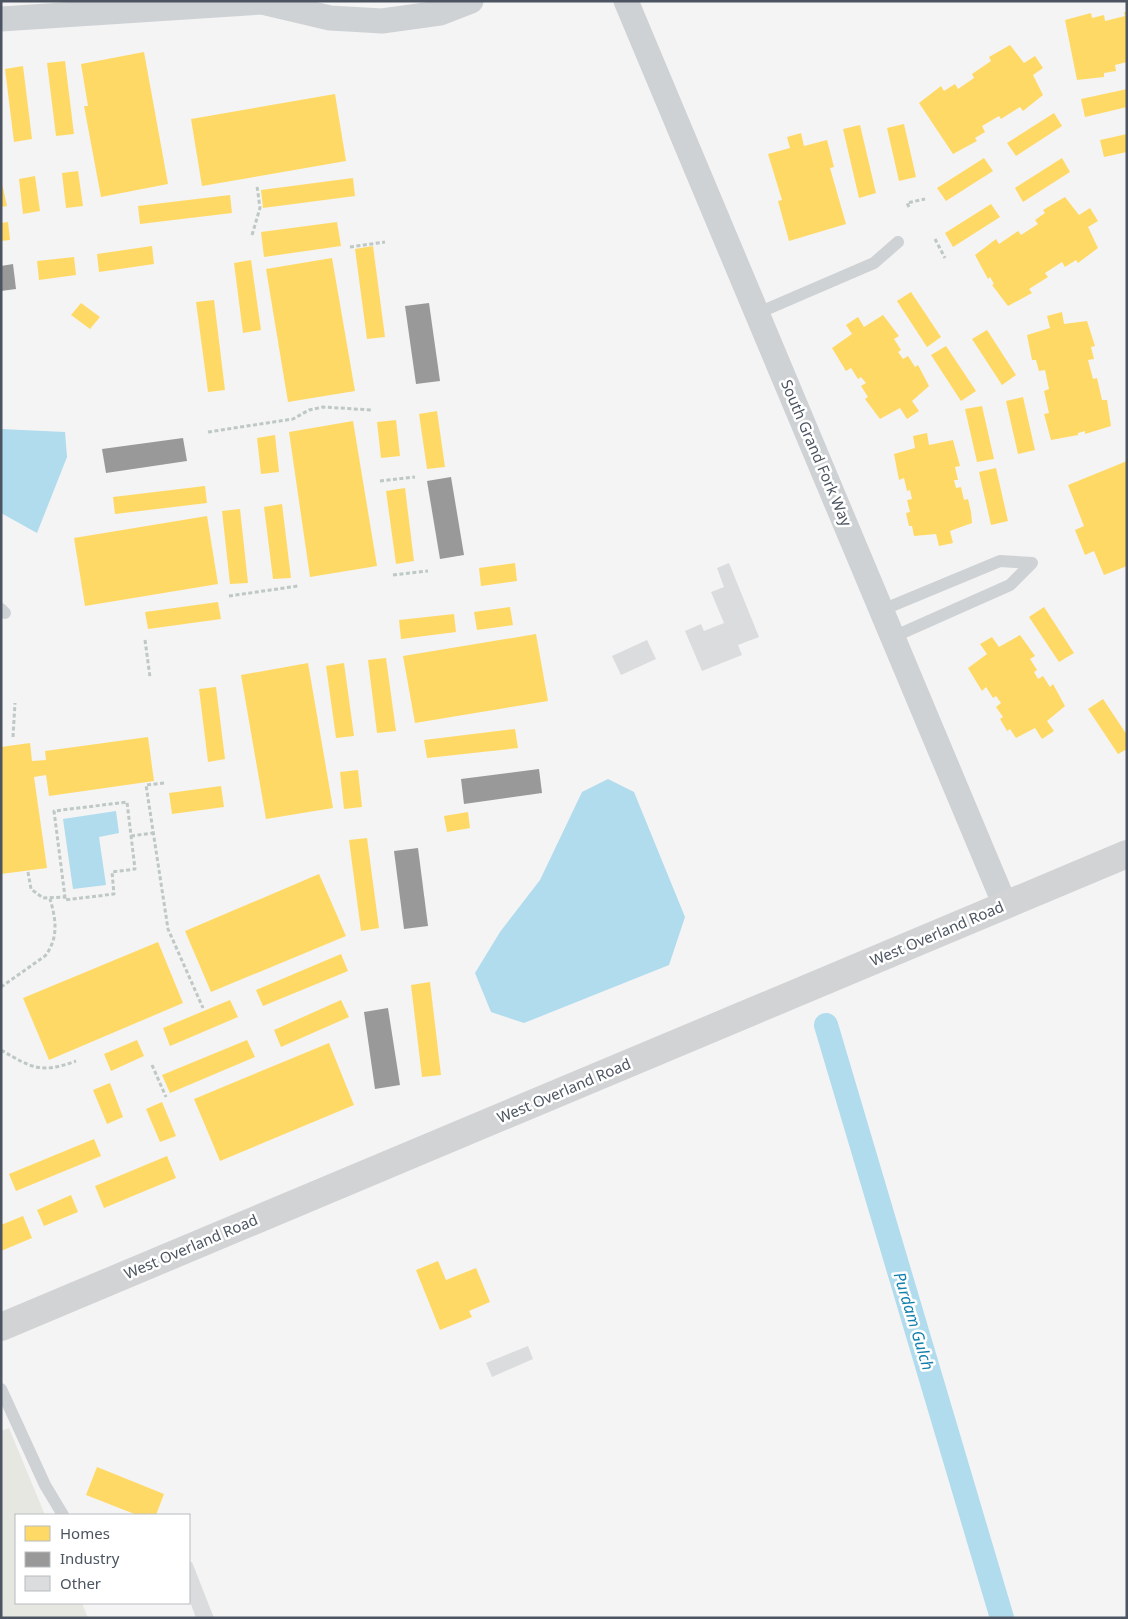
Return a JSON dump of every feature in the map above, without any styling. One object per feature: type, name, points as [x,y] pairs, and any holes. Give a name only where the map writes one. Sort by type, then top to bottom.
[{"type":"street","points":[[1,19],[30,9],[262,2],[330,18],[382,21],[440,13],[471,1]]},
{"type":"street","name":"South Grand Fork Way","points":[[626,1],[1005,905]]},
{"type":"street","name":"West Overland Road","points":[[1,1327],[1127,854]]},
{"type":"lane","points":[[758,314],[874,263],[898,242]]},
{"type":"lane","points":[[882,610],[1000,561],[1032,563],[1010,585],[893,637]]},
{"type":"lane","points":[[1,1389],[45,1485],[62,1514]]},
{"type":"path","points":[[252,235],[260,208],[257,186]]},
{"type":"path","points":[[909,207],[907,203],[925,198]]},
{"type":"path","points":[[934,239],[945,258]]},
{"type":"path","points":[[350,247],[385,242]]},
{"type":"path","points":[[208,432],[293,419],[309,410],[323,407],[371,410]]},
{"type":"path","points":[[380,481],[415,477]]},
{"type":"path","points":[[393,575],[428,571]]},
{"type":"path","points":[[229,596],[298,586]]},
{"type":"path","points":[[145,640],[150,677]]},
{"type":"path","points":[[13,737],[15,703]]},
{"type":"path","points":[[164,783],[146,785],[168,929],[203,1008]]},
{"type":"path","points":[[127,802],[135,869],[112,872],[114,894],[65,900],[65,897],[54,811],[127,802]]},
{"type":"path","points":[[131,836],[153,833]]},
{"type":"path","points":[[28,872],[31,889],[43,898],[65,897]]},
{"type":"path","points":[[1,987],[45,956],[50,950],[56,922],[50,899]]},
{"type":"path","points":[[1,1050],[29,1065],[43,1069],[54,1069],[76,1061]]},
{"type":"path","points":[[152,1065],[166,1097]]},
{"type":"shaded area","points":[[9,1428],[45,1514],[15,1514],[15,1604],[82,1604],[88,1618],[1,1618],[1,1431]]},
{"type":"water","points":[[1,429],[65,432],[67,457],[37,533],[1,513]]},
{"type":"water","points":[[608,779],[634,792],[685,917],[669,965],[524,1023],[491,1012],[475,973],[500,932],[540,880],[582,792]]},
{"type":"water","points":[[116,811],[119,833],[99,837],[106,885],[73,889],[63,819]]},
{"type":"building: Homes","points":[[1124,12],[1127,12],[1127,62],[1115,65],[1116,71],[1104,73],[1104,77],[1077,80],[1065,20],[1091,13],[1092,18],[1104,15],[1105,21],[1125,16]]},
{"type":"building: Homes","points":[[1010,45],[1024,63],[1035,56],[1043,68],[1033,75],[1043,95],[1023,111],[1020,107],[1001,119],[999,116],[982,126],[985,132],[975,138],[977,141],[953,154],[919,103],[941,86],[944,91],[955,84],[958,89],[974,78],[972,74],[991,61],[989,57]]},
{"type":"building: Homes","points":[[144,52],[168,184],[101,197],[84,106],[88,106],[81,64]]},
{"type":"building: Homes","points":[[65,61],[74,134],[56,136],[47,63]]},
{"type":"building: Homes","points":[[23,66],[32,139],[14,142],[5,69]]},
{"type":"building: Homes","points":[[1127,89],[1127,107],[1085,117],[1081,99]]},
{"type":"building: Homes","points":[[335,94],[346,161],[202,186],[191,119]]},
{"type":"building: Homes","points":[[1054,113],[1062,126],[1016,156],[1007,143]]},
{"type":"building: Homes","points":[[904,124],[916,177],[899,181],[887,128]]},
{"type":"building: Homes","points":[[860,125],[876,193],[859,198],[843,129]]},
{"type":"building: Homes","points":[[801,133],[804,146],[827,140],[834,167],[830,168],[846,224],[789,241],[778,201],[782,200],[768,154],[790,148],[787,137]]},
{"type":"building: Homes","points":[[1127,134],[1127,152],[1104,157],[1100,140]]},
{"type":"building: Homes","points":[[984,158],[993,171],[946,201],[937,188]]},
{"type":"building: Homes","points":[[1062,158],[1070,172],[1023,202],[1015,188]]},
{"type":"building: Homes","points":[[78,171],[83,206],[66,208],[62,173]]},
{"type":"building: Homes","points":[[35,176],[40,211],[23,214],[19,179]]},
{"type":"building: Homes","points":[[353,178],[355,196],[263,208],[261,190]]},
{"type":"building: Homes","points":[[1,179],[7,206],[1,207]]},
{"type":"building: Homes","points":[[230,195],[232,213],[140,224],[138,206]]},
{"type":"building: Homes","points":[[1065,197],[1079,215],[1090,208],[1098,221],[1088,227],[1098,248],[1078,263],[1076,260],[1065,267],[1062,262],[1045,273],[1048,277],[1029,289],[1032,293],[1008,306],[992,285],[994,284],[990,277],[988,279],[975,255],[996,239],[999,244],[1018,231],[1021,235],[1038,224],[1035,220],[1045,213],[1043,210]]},
{"type":"building: Homes","points":[[991,204],[1000,217],[953,247],[945,233]]},
{"type":"building: Homes","points":[[8,222],[10,240],[1,241],[1,223]]},
{"type":"building: Homes","points":[[337,222],[341,246],[264,257],[261,232]]},
{"type":"building: Homes","points":[[152,246],[154,264],[99,272],[97,254]]},
{"type":"building: Homes","points":[[373,246],[385,337],[367,339],[355,249]]},
{"type":"building: Homes","points":[[74,257],[76,275],[39,280],[37,261]]},
{"type":"building: Homes","points":[[332,258],[355,391],[288,402],[266,269]]},
{"type":"building: Homes","points":[[251,260],[261,330],[243,333],[234,263]]},
{"type":"building: Homes","points":[[911,292],[941,337],[927,347],[897,301]]},
{"type":"building: Homes","points":[[214,300],[225,390],[208,392],[196,302]]},
{"type":"building: Homes","points":[[81,303],[100,317],[90,329],[71,315]]},
{"type":"building: Homes","points":[[1062,312],[1064,324],[1087,321],[1095,346],[1091,347],[1094,359],[1088,360],[1093,379],[1097,378],[1102,400],[1107,400],[1111,426],[1085,434],[1085,431],[1078,433],[1078,435],[1051,440],[1044,414],[1049,413],[1044,391],[1049,389],[1045,370],[1039,371],[1036,360],[1032,360],[1027,335],[1050,328],[1047,316]]},
{"type":"building: Homes","points":[[883,315],[899,336],[894,339],[901,350],[898,352],[903,359],[908,356],[915,367],[918,365],[929,386],[912,401],[919,411],[907,419],[900,408],[880,419],[865,399],[868,397],[861,386],[866,383],[861,377],[858,379],[851,368],[846,371],[832,348],[852,334],[846,325],[858,317],[864,327]]},
{"type":"building: Homes","points":[[987,330],[1016,375],[1002,385],[972,339]]},
{"type":"building: Homes","points":[[946,346],[976,391],[961,401],[931,355]]},
{"type":"building: Homes","points":[[1023,397],[1035,450],[1018,454],[1006,401]]},
{"type":"building: Homes","points":[[982,406],[994,459],[977,462],[965,409]]},
{"type":"building: Homes","points":[[437,411],[445,467],[427,469],[419,414]]},
{"type":"building: Homes","points":[[396,420],[400,456],[381,458],[377,422]]},
{"type":"building: Homes","points":[[353,421],[377,566],[310,577],[289,432]]},
{"type":"building: Homes","points":[[927,433],[929,445],[953,440],[960,466],[955,467],[958,480],[954,480],[956,488],[961,487],[964,500],[968,499],[971,512],[972,523],[950,531],[953,543],[939,546],[936,534],[914,536],[912,526],[909,526],[906,513],[910,512],[907,500],[912,499],[910,490],[907,491],[904,478],[899,480],[894,454],[915,448],[913,436]]},
{"type":"building: Homes","points":[[275,435],[279,472],[261,474],[257,438]]},
{"type":"building: Homes","points":[[1127,461],[1127,566],[1104,575],[1094,551],[1085,555],[1075,530],[1084,526],[1068,485]]},
{"type":"building: Homes","points":[[996,468],[1008,521],[991,525],[979,472]]},
{"type":"building: Homes","points":[[205,486],[207,503],[115,514],[113,497]]},
{"type":"building: Homes","points":[[405,488],[414,561],[396,564],[386,491]]},
{"type":"building: Homes","points":[[282,504],[291,578],[273,579],[264,507]]},
{"type":"building: Homes","points":[[240,509],[248,583],[230,584],[222,511]]},
{"type":"building: Homes","points":[[207,516],[218,584],[85,606],[74,538]]},
{"type":"building: Homes","points":[[515,563],[517,581],[481,586],[479,568]]},
{"type":"building: Homes","points":[[218,602],[221,619],[148,629],[145,612]]},
{"type":"building: Homes","points":[[510,607],[513,625],[477,630],[474,612]]},
{"type":"building: Homes","points":[[1044,607],[1074,653],[1059,662],[1029,617]]},
{"type":"building: Homes","points":[[454,614],[456,632],[401,639],[399,620]]},
{"type":"building: Homes","points":[[536,634],[548,701],[415,723],[403,656]]},
{"type":"building: Homes","points":[[1020,635],[1035,656],[1030,659],[1037,670],[1034,672],[1038,679],[1043,676],[1050,687],[1053,684],[1065,706],[1047,721],[1054,731],[1042,739],[1035,728],[1016,738],[1010,729],[1007,731],[1000,719],[1003,717],[996,707],[1001,703],[996,696],[993,698],[986,687],[982,691],[968,668],[987,654],[980,644],[992,637],[999,647]]},
{"type":"building: Homes","points":[[386,658],[396,731],[377,733],[368,660]]},
{"type":"building: Homes","points":[[308,663],[333,808],[266,819],[241,675]]},
{"type":"building: Homes","points":[[344,663],[354,736],[336,738],[326,666]]},
{"type":"building: Homes","points":[[216,687],[225,759],[208,762],[199,689]]},
{"type":"building: Homes","points":[[1103,699],[1127,735],[1127,749],[1118,754],[1088,709]]},
{"type":"building: Homes","points":[[515,729],[518,748],[427,758],[424,740]]},
{"type":"building: Homes","points":[[148,737],[154,781],[49,796],[46,775],[34,777],[47,868],[1,874],[1,747],[30,743],[32,761],[46,760],[45,751]]},
{"type":"building: Homes","points":[[358,770],[362,807],[344,809],[340,772]]},
{"type":"building: Homes","points":[[221,786],[224,807],[172,814],[169,793]]},
{"type":"building: Homes","points":[[468,812],[470,828],[447,832],[444,816]]},
{"type":"building: Homes","points":[[367,838],[379,928],[361,931],[349,840]]},
{"type":"building: Homes","points":[[319,874],[346,936],[211,992],[185,931]]},
{"type":"building: Homes","points":[[158,942],[183,1003],[49,1060],[23,998]]},
{"type":"building: Homes","points":[[341,954],[348,971],[263,1006],[256,990]]},
{"type":"building: Homes","points":[[430,982],[441,1075],[422,1077],[411,985]]},
{"type":"building: Homes","points":[[230,1000],[238,1017],[170,1046],[163,1028]]},
{"type":"building: Homes","points":[[341,1000],[349,1017],[281,1047],[274,1030]]},
{"type":"building: Homes","points":[[137,1040],[144,1056],[111,1071],[104,1054]]},
{"type":"building: Homes","points":[[247,1040],[255,1057],[170,1093],[162,1075]]},
{"type":"building: Homes","points":[[329,1043],[354,1105],[220,1161],[194,1099]]},
{"type":"building: Homes","points":[[110,1083],[123,1117],[107,1124],[93,1090]]},
{"type":"building: Homes","points":[[162,1102],[176,1136],[160,1142],[146,1109]]},
{"type":"building: Homes","points":[[94,1139],[101,1156],[16,1191],[9,1174]]},
{"type":"building: Homes","points":[[167,1156],[176,1178],[104,1208],[95,1186]]},
{"type":"building: Homes","points":[[71,1195],[78,1212],[44,1226],[37,1210]]},
{"type":"building: Homes","points":[[23,1216],[32,1238],[1,1251],[1,1225]]},
{"type":"building: Homes","points":[[438,1261],[446,1280],[476,1268],[490,1302],[469,1311],[472,1317],[440,1330],[416,1270]]},
{"type":"building: Homes","points":[[97,1467],[164,1494],[156,1514],[134,1514],[86,1495]]},
{"type":"building: Industry","points":[[13,264],[16,289],[1,291],[1,266]]},
{"type":"building: Industry","points":[[429,303],[440,381],[416,384],[405,306]]},
{"type":"building: Industry","points":[[183,438],[187,461],[106,473],[102,449]]},
{"type":"building: Industry","points":[[451,477],[464,555],[440,559],[427,481]]},
{"type":"building: Industry","points":[[539,769],[542,793],[464,804],[461,779]]},
{"type":"building: Industry","points":[[418,848],[428,926],[404,929],[394,851]]},
{"type":"building: Industry","points":[[388,1008],[400,1085],[375,1089],[364,1012]]},
{"type":"building: Other","points":[[729,563],[759,637],[738,645],[742,655],[702,671],[685,631],[701,624],[704,631],[724,623],[711,592],[724,587],[717,568]]},
{"type":"building: Other","points":[[647,640],[656,659],[621,675],[612,656]]},
{"type":"building: Other","points":[[528,1346],[533,1359],[492,1377],[486,1363]]},
{"type":"building: Other","points":[[192,1562],[214,1618],[196,1618],[190,1602],[190,1563]]},
{"type":"waterway","name":"Purdam Gulch","points":[[826,1025],[1002,1618]]}]
